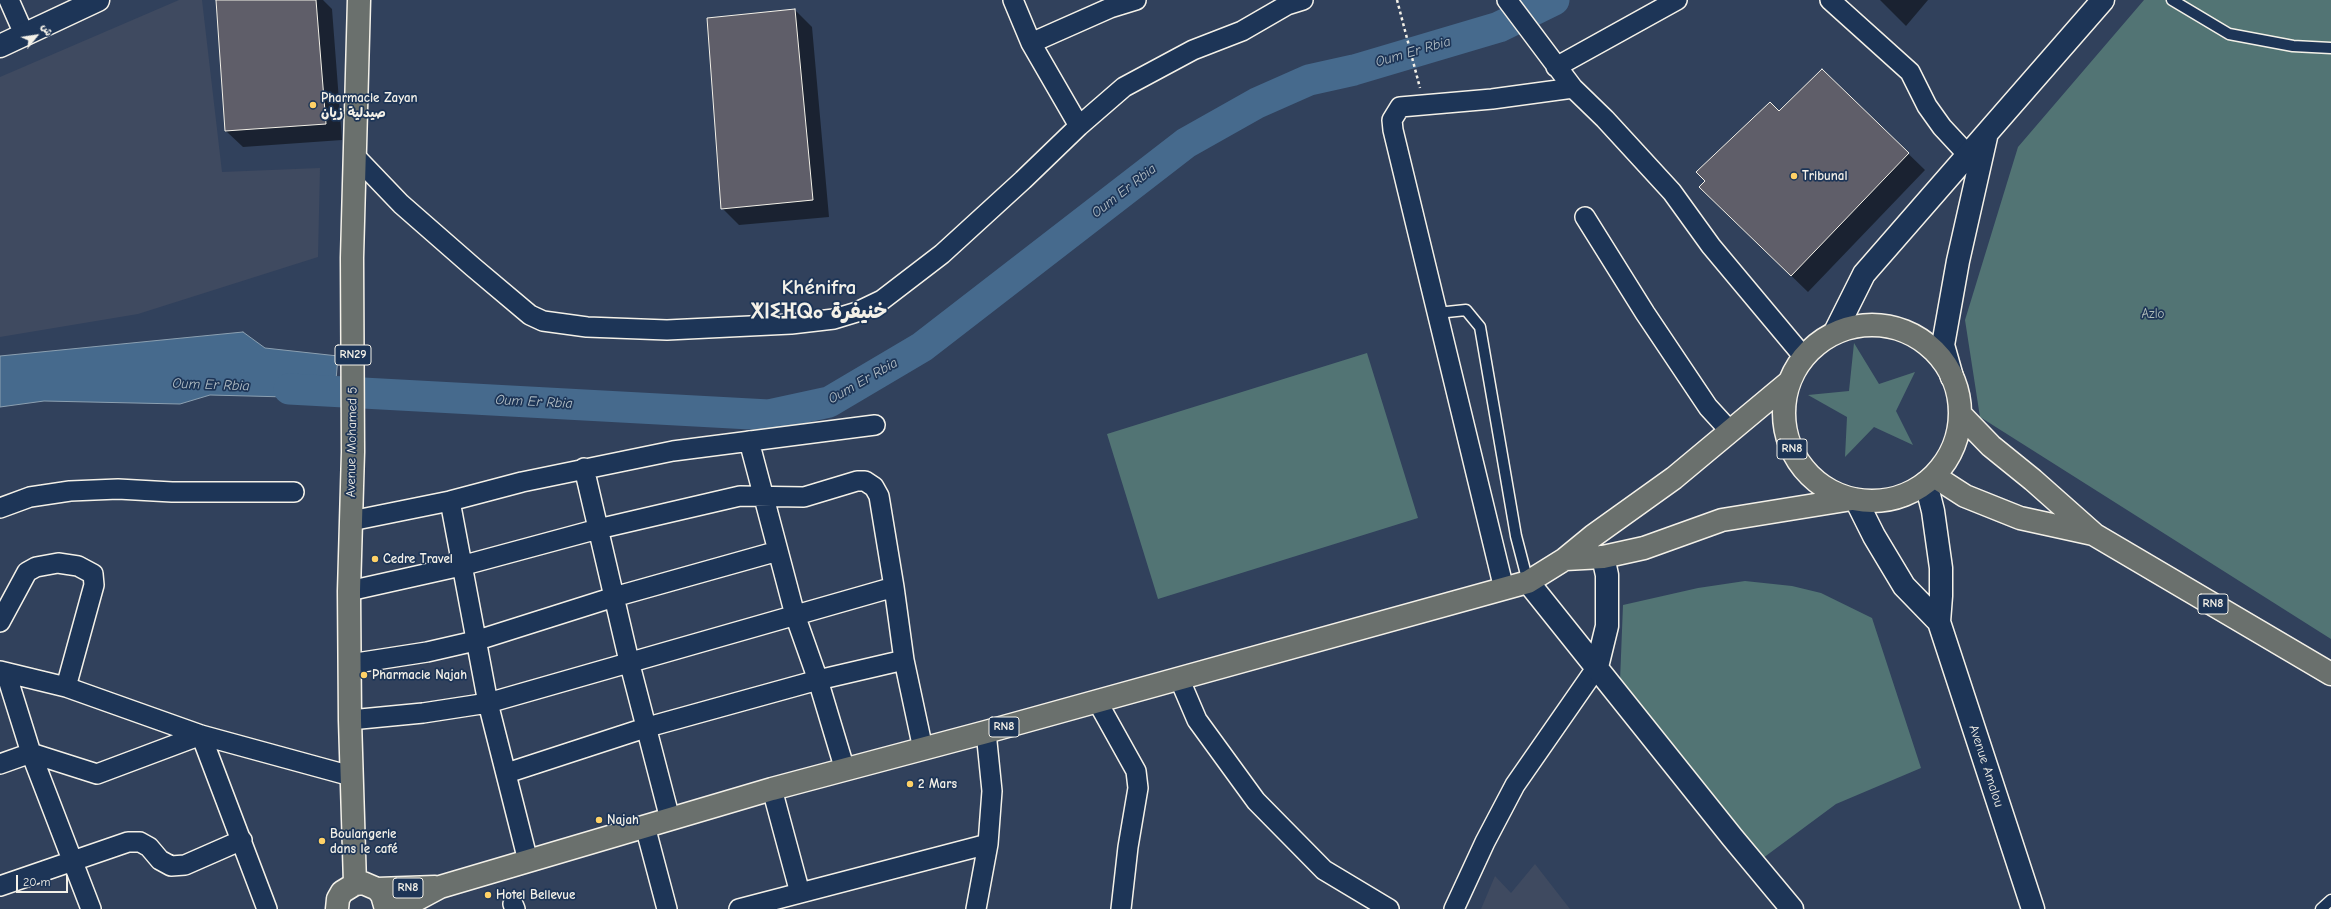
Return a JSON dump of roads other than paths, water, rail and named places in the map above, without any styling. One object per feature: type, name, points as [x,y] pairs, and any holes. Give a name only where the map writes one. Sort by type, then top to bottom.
[{"type":"main road","name":"Avenue Mohamed 5","points":[[355,884],[351,776],[349,591],[353,452],[352,258],[360,0]]},
{"type":"main road","name":"RN8","points":[[1565,559],[1603,557],[1644,548],[1722,520],[1854,500],[1899,497],[1930,479],[1948,458],[1954,444],[1960,414],[1958,395],[1952,377],[1937,353],[1915,336],[1889,326],[1862,325],[1835,332],[1818,342],[1803,356],[1788,383],[1783,407],[1785,432],[1794,455],[1809,475],[1829,490],[1854,500]]},
{"type":"main road","name":"RN8","points":[[399,909],[440,887],[772,789],[986,732],[1528,582],[1565,559],[1674,478],[1788,383]]},
{"type":"main road","name":"RN8","points":[[1960,414],[1991,446],[2033,480],[2095,535],[2331,674]]},
{"type":"main road","name":"RN8","points":[[1930,479],[1965,496],[2020,518],[2095,535]]},
{"type":"main road","points":[[332,906],[342,892],[355,884],[363,883],[377,889],[382,895],[386,909]]},
{"type":"main road","name":"RN8","points":[[377,889],[440,887]]},
{"type":"street","points":[[9,0],[24,34]]},
{"type":"street","points":[[0,46],[98,0]]},
{"type":"street","points":[[1013,0],[1030,43],[1078,126]]},
{"type":"street","points":[[1030,43],[1110,8],[1136,0]]},
{"type":"street","points":[[1507,0],[1552,62],[1573,88],[1605,119],[1672,192],[1711,246],[1803,356]]},
{"type":"street","points":[[1552,62],[1678,0]]},
{"type":"street","points":[[1830,0],[1910,72],[1927,106],[1942,127],[1968,156]]},
{"type":"street","points":[[1835,332],[1864,274],[2103,0]]},
{"type":"street","points":[[355,156],[401,204],[530,315],[559,324],[667,330],[792,324],[834,319],[857,312],[882,300],[942,254],[1023,180],[1078,126],[1131,84],[1193,50],[1242,31],[1292,2]]},
{"type":"street","points":[[1504,589],[1436,313],[1393,130],[1392,120],[1396,111],[1400,107],[1492,99],[1573,88]]},
{"type":"street","points":[[1952,377],[1943,345],[1958,261],[1987,132]]},
{"type":"street","points":[[1585,217],[1645,313],[1708,407],[1730,431]]},
{"type":"street","points":[[351,521],[450,502],[522,482],[672,451],[876,425]]},
{"type":"street","points":[[749,441],[795,615],[818,680],[846,770]]},
{"type":"street","points":[[584,468],[629,661],[648,727],[670,819]]},
{"type":"street","points":[[1930,479],[1941,568],[1939,622]]},
{"type":"street","points":[[349,591],[461,566],[598,529],[740,496],[804,497],[857,481],[870,484],[874,487],[879,496],[904,660],[923,749]]},
{"type":"street","points":[[0,508],[30,497],[70,491],[118,488],[172,492],[294,492]]},
{"type":"street","points":[[1854,500],[1904,586],[1939,622]]},
{"type":"street","points":[[450,502],[475,641],[488,703],[528,861]]},
{"type":"street","points":[[350,664],[427,652],[475,641],[614,597],[778,551]]},
{"type":"street","points":[[1454,909],[1475,862],[1515,785],[1597,667],[1607,626],[1607,575],[1603,557]]},
{"type":"street","points":[[0,622],[27,572],[36,567],[58,563],[78,566],[93,574],[94,585],[66,687]]},
{"type":"street","points":[[1528,582],[1732,837],[1792,909]]},
{"type":"street","points":[[350,720],[423,713],[488,703],[629,661],[894,587]]},
{"type":"street","name":"Avenue Amalou","points":[[1939,622],[2033,909]]},
{"type":"street","points":[[506,773],[648,727],[818,680],[904,660]]},
{"type":"street","points":[[3,672],[66,687],[201,735],[351,776]]},
{"type":"street","points":[[3,672],[31,753],[91,909]]},
{"type":"street","points":[[1179,678],[1197,720],[1256,801],[1324,870],[1389,909]]},
{"type":"street","points":[[1097,701],[1136,772],[1138,783],[1121,909]]},
{"type":"street","points":[[976,909],[988,844],[992,791],[986,732]]},
{"type":"street","points":[[0,764],[31,753],[97,774],[201,735]]},
{"type":"street","points":[[201,735],[267,909]]},
{"type":"street","points":[[772,789],[800,893]]},
{"type":"street","points":[[645,826],[667,909]]},
{"type":"street","points":[[0,886],[128,842],[140,842],[149,847],[160,860],[171,866],[185,865],[242,840]]},
{"type":"street","points":[[739,909],[988,844]]},
{"type":"lane","points":[[2172,0],[2229,34],[2293,46],[2331,48]]},
{"type":"lane","points":[[1436,313],[1466,310],[1480,327],[1516,536],[1528,582]]},
{"type":"lane","points":[[2321,909],[2331,900]]},
{"type":"water","points":[[243,332],[265,348],[338,356],[336,380],[331,391],[334,395],[287,397],[210,395],[180,404],[44,401],[0,407],[0,356]]},
{"type":"waterway","name":"Oum Er Rbia","points":[[289,389],[769,415],[829,402],[922,347],[1186,143],[1257,103],[1309,80],[1354,70],[1499,27],[1554,0]]},
{"type":"place","name":"Pharmacie Zayan صيدلية زيان","points":[[313,105]]},
{"type":"place","name":"Tribunal","points":[[1794,176]]},
{"type":"place","name":"Cedre Travel","points":[[375,559]]},
{"type":"place","name":"Pharmacie Najah","points":[[364,675]]},
{"type":"place","name":"2 Mars","points":[[910,784]]},
{"type":"place","name":"Najah","points":[[599,820]]},
{"type":"place","name":"Boulangerie dans le café","points":[[322,841]]},
{"type":"place","name":"Hotel Bellevue","points":[[488,895]]},
{"type":"district","name":"Khénifra ⵅⵏⵉⴼⵕⴰ خنيفرة","points":[[819,300]]},
{"type":"park label","name":"Azlo","points":[[2153,314]]}]
